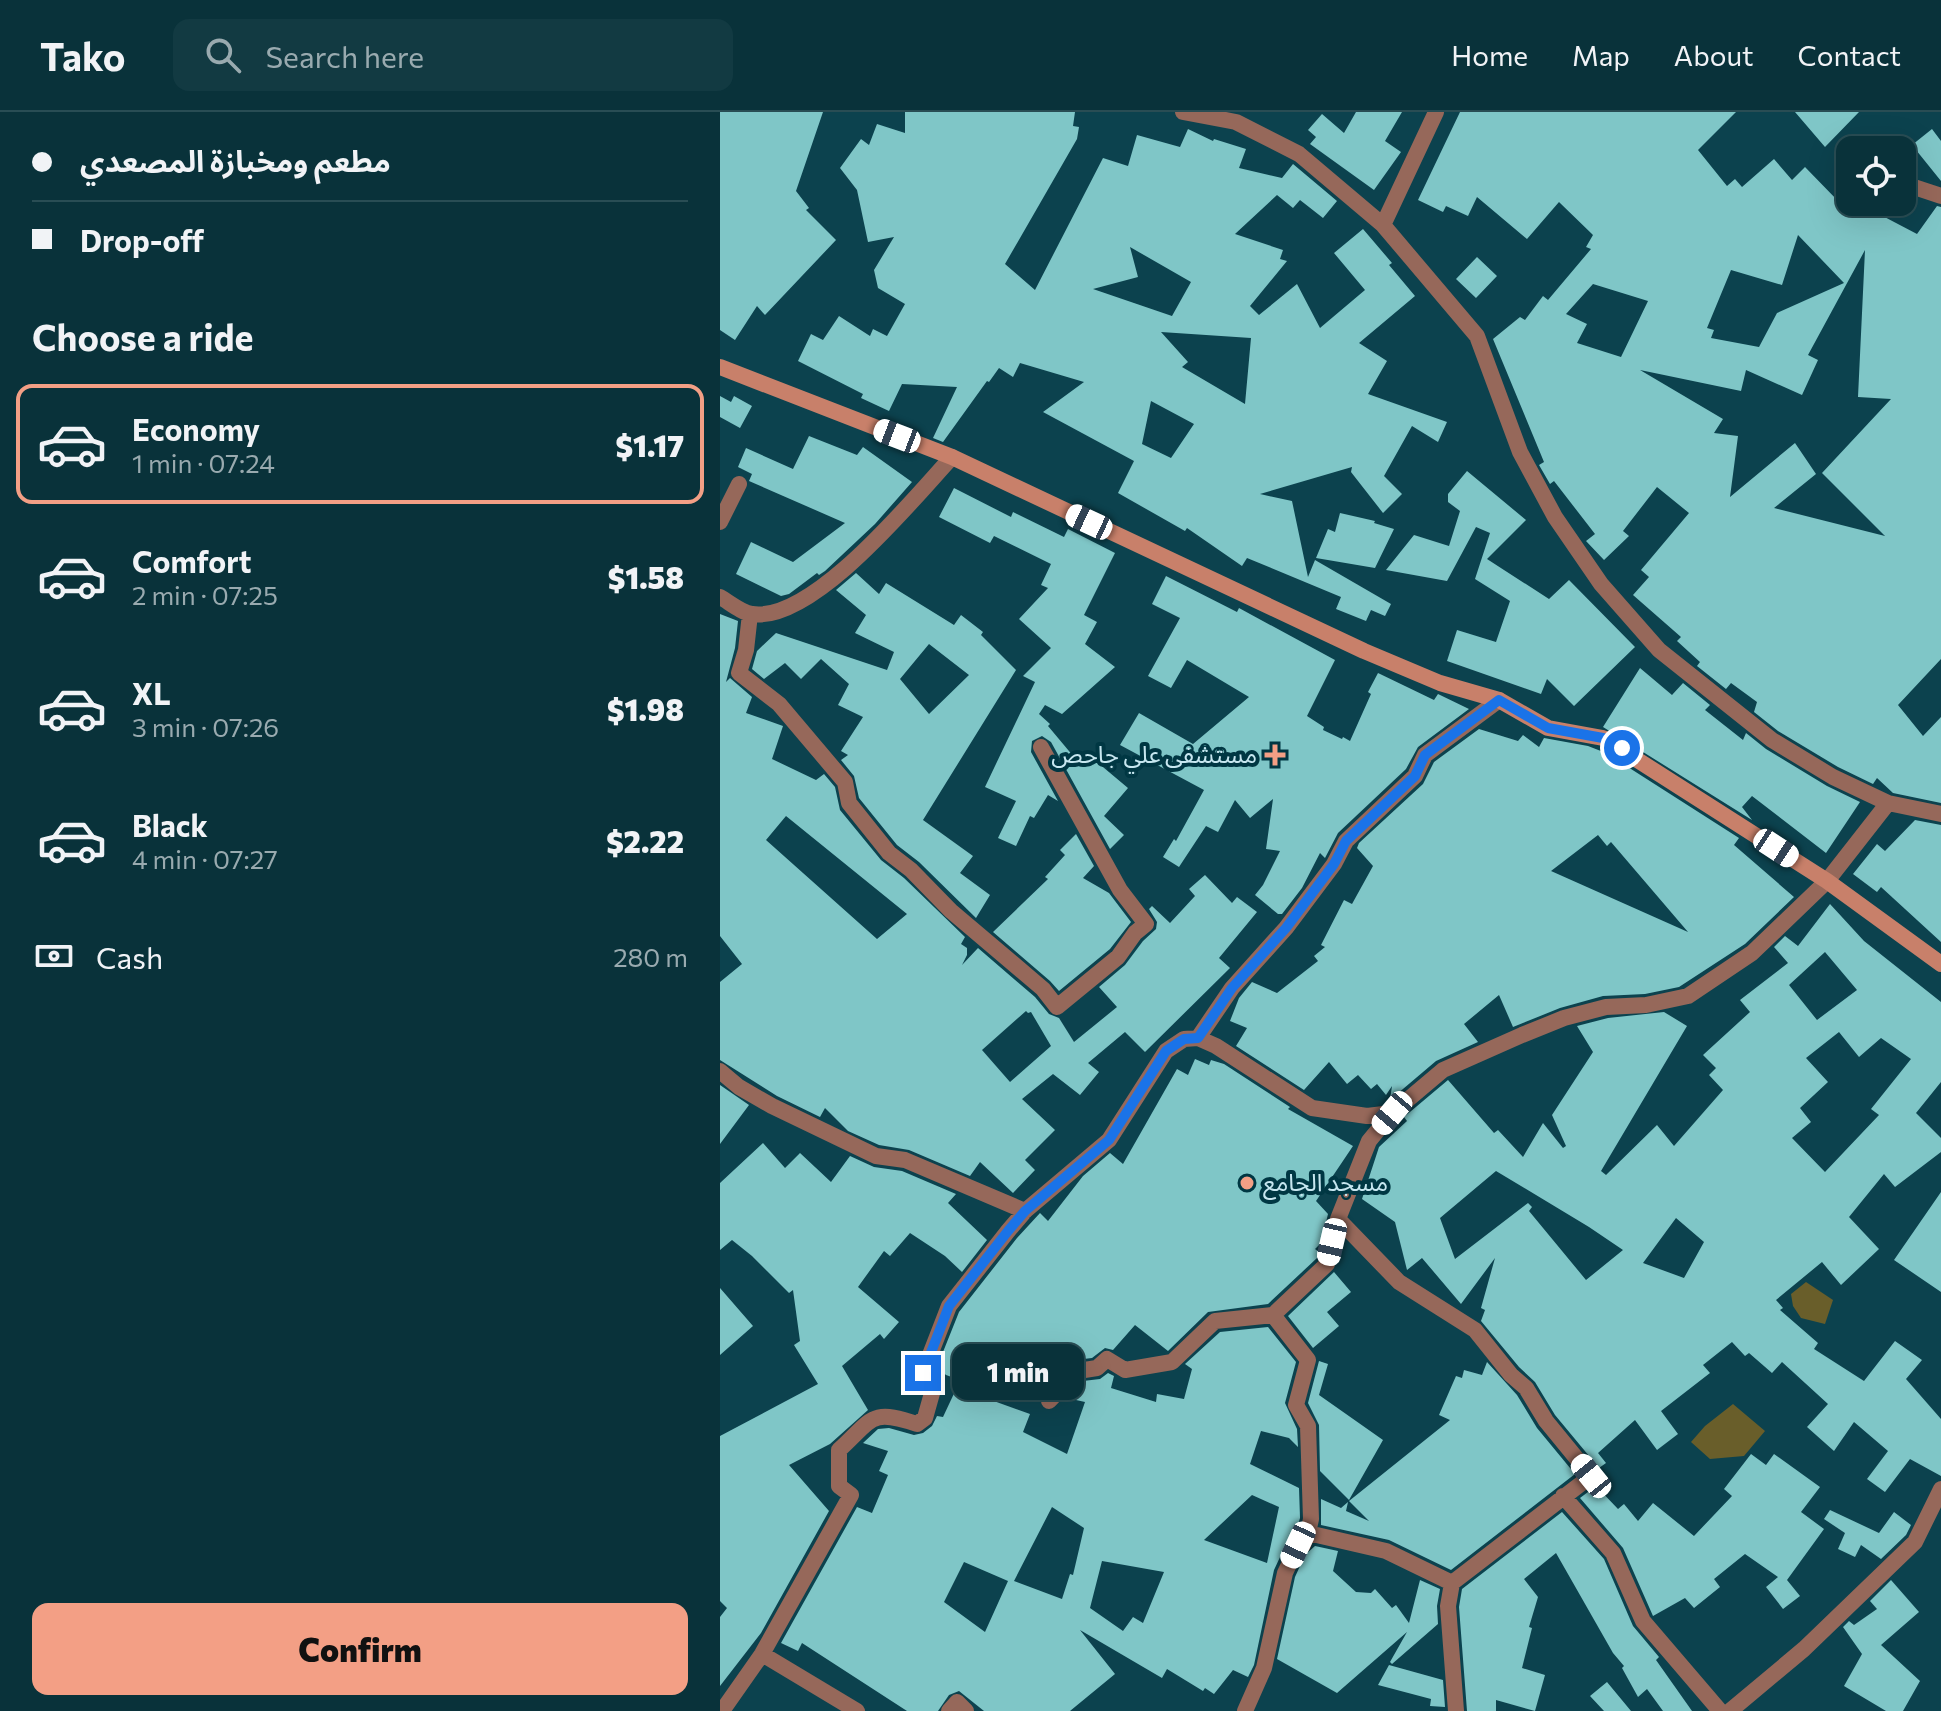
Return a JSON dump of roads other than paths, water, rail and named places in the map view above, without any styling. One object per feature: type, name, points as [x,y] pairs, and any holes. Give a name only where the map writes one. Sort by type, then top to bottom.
[{"type":"main road","points":[[720,367],[952,457],[1364,651],[1440,683],[1499,700],[1548,728],[1603,738],[1827,881],[1941,964]]},
{"type":"street","points":[[1183,112],[1236,122],[1299,154],[1383,225],[1477,336],[1520,452],[1555,517],[1601,584],[1659,650],[1772,740],[1833,777],[1888,803],[1941,814]]},
{"type":"street","points":[[1383,225],[1436,112]]},
{"type":"street","points":[[1916,188],[1941,196]]},
{"type":"street","points":[[720,597],[750,614],[777,613],[835,579],[952,457]]},
{"type":"street","points":[[720,522],[739,484]]},
{"type":"street","points":[[750,614],[746,650],[739,673],[779,704],[845,782],[849,803],[889,853],[911,870],[951,911],[1043,989],[1057,1007],[1118,957],[1135,933],[1146,924],[1120,890],[1041,747]]},
{"type":"street","points":[[1198,1038],[1232,988],[1286,928],[1334,864],[1346,841],[1415,776],[1425,755],[1499,700]]},
{"type":"street","points":[[1049,1401],[1078,1371],[1097,1368],[1107,1359],[1125,1370],[1172,1362],[1215,1321],[1273,1315],[1327,1264],[1338,1219],[1369,1141],[1392,1113],[1443,1070],[1564,1018],[1606,1007],[1646,1005],[1688,996],[1752,953],[1827,881],[1888,803]]},
{"type":"street","points":[[722,1711],[762,1654],[851,1495],[839,1486],[839,1450],[876,1416],[891,1415],[917,1424],[925,1418],[936,1379],[923,1373],[949,1306],[1025,1211],[1109,1140],[1166,1051],[1184,1039],[1198,1038],[1216,1046],[1312,1108],[1367,1116],[1392,1113]]},
{"type":"street","points":[[720,1071],[739,1087],[772,1106],[864,1151],[905,1160],[1025,1211]]},
{"type":"street","points":[[1338,1219],[1399,1282],[1475,1330],[1511,1375],[1526,1388],[1546,1421],[1591,1476],[1452,1583],[1448,1606],[1456,1711]]},
{"type":"street","points":[[1245,1711],[1264,1668],[1285,1573],[1298,1545],[1303,1545],[1311,1519],[1308,1426],[1296,1405],[1308,1360],[1273,1315]]},
{"type":"street","points":[[1730,1711],[1798,1654],[1915,1542],[1941,1489]]},
{"type":"street","points":[[1563,1496],[1613,1553],[1643,1621],[1720,1711]]},
{"type":"street","points":[[1308,1533],[1386,1551],[1452,1583]]},
{"type":"street","points":[[762,1654],[857,1711]]},
{"type":"street","points":[[949,1711],[957,1702],[966,1711]]},
{"type":"place","name":"مستشفى علي جاحص","points":[[1275,755]]},
{"type":"place","name":"مسجد الجامع","points":[[1247,1183]]}]
